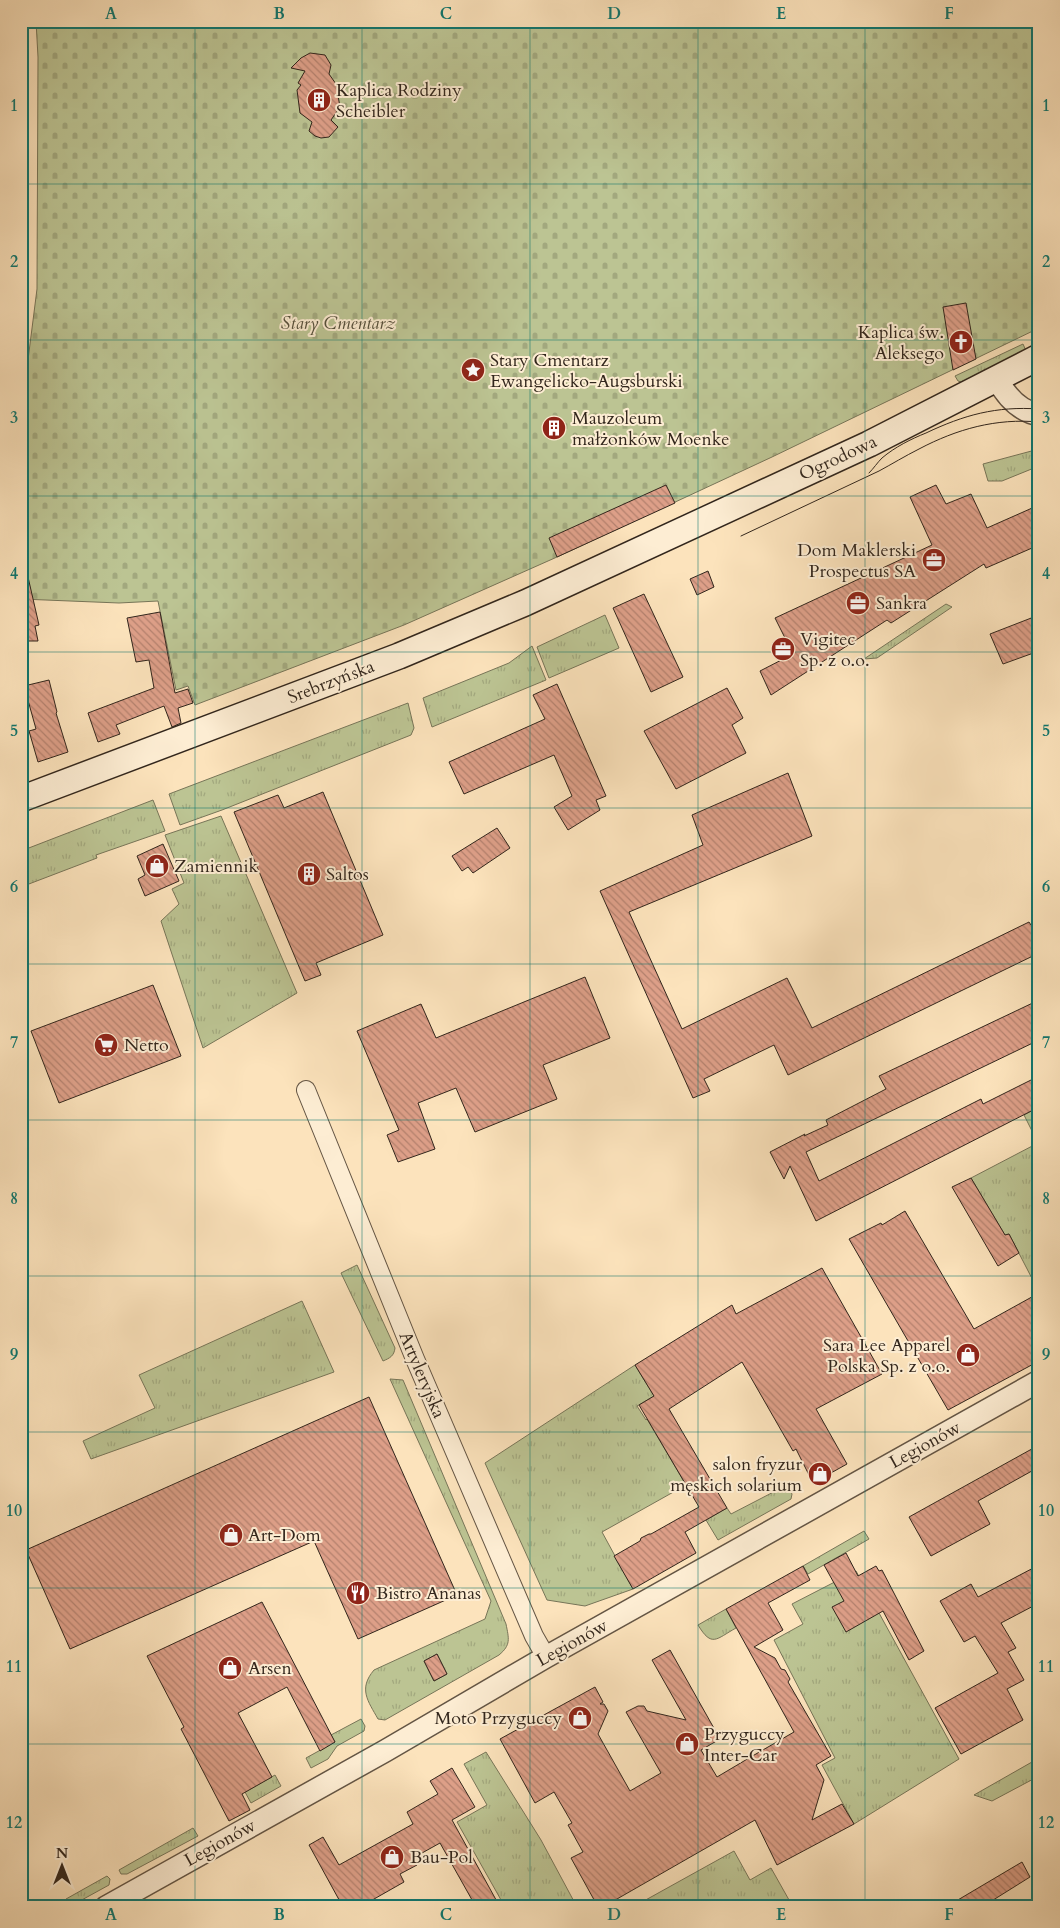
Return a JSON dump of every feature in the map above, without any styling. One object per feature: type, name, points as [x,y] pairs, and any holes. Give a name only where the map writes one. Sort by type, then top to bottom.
[{"type":"main road","name":"Ogrodowa","points":[[635,553],[869,444],[1039,356]]},
{"type":"main road","name":"Srebrzyńska","points":[[21,799],[399,656],[525,604],[635,553]]},
{"type":"street","points":[[997,379],[1005,394],[1014,402],[1027,411],[1039,415]]},
{"type":"street","name":"Artyleryjska","points":[[306,1090],[415,1359],[534,1636],[546,1657]]},
{"type":"street","name":"Legionów","points":[[106,1907],[546,1657],[1039,1381]]},
{"type":"green space","name":"Stary Cmentarz","points":[[36,21],[1039,21],[1039,328],[772,457],[557,557],[404,625],[195,705],[188,686],[176,690],[158,601],[119,603],[21,599],[21,415],[37,289],[38,57]]},
{"type":"green space","points":[[1023,344],[1027,353],[964,383],[958,381],[955,376]]},
{"type":"green space","points":[[1039,449],[1039,466],[1002,481],[988,481],[983,464]]},
{"type":"green space","points":[[946,604],[952,607],[877,658],[864,659]]},
{"type":"green space","points":[[605,615],[619,648],[549,678],[537,647]]},
{"type":"green space","points":[[532,646],[546,680],[432,727],[423,698],[509,663]]},
{"type":"green space","points":[[408,703],[414,728],[411,735],[180,825],[169,794]]},
{"type":"green space","points":[[153,800],[165,831],[96,855],[97,858],[21,887],[21,851]]},
{"type":"green space","points":[[221,816],[297,993],[203,1048],[161,921],[179,904],[172,889],[184,883],[165,835]]},
{"type":"green space","points":[[1039,1107],[1039,1292],[1009,1234],[1005,1235],[971,1178],[1038,1143],[1024,1115]]},
{"type":"green space","points":[[357,1265],[395,1348],[394,1353],[383,1361],[341,1273]]},
{"type":"green space","points":[[302,1301],[334,1372],[91,1459],[83,1441],[155,1408],[139,1375]]},
{"type":"green space","points":[[635,1365],[654,1396],[637,1406],[647,1419],[686,1485],[602,1532],[633,1589],[585,1606],[547,1600],[485,1463]]},
{"type":"green space","points":[[390,1379],[403,1380],[506,1624],[508,1638],[506,1648],[499,1655],[385,1720],[378,1719],[366,1695],[366,1683],[374,1670],[485,1619],[491,1601]],"holes":[[[437,1654],[447,1674],[434,1681],[424,1661]]]},
{"type":"green space","points":[[787,1485],[792,1494],[791,1499],[718,1540],[706,1520],[727,1508],[731,1514]]},
{"type":"green space","points":[[864,1531],[869,1539],[808,1574],[803,1566]]},
{"type":"green space","points":[[856,1571],[959,1759],[854,1824],[822,1765],[835,1758],[774,1640],[803,1624],[792,1604]]},
{"type":"green space","points":[[726,1609],[736,1628],[719,1638],[711,1639],[707,1637],[698,1625]]},
{"type":"green space","points":[[361,1719],[365,1726],[364,1731],[337,1746],[328,1759],[311,1768],[306,1758],[335,1742],[331,1735]]},
{"type":"green space","points":[[486,1752],[541,1840],[577,1907],[505,1907],[457,1822],[487,1805],[464,1764]]},
{"type":"green space","points":[[1039,1758],[1039,1776],[992,1801],[974,1795]]},
{"type":"green space","points":[[275,1775],[281,1786],[251,1803],[245,1792]]},
{"type":"green space","points":[[193,1828],[198,1836],[127,1874],[121,1874],[119,1870]]},
{"type":"green space","points":[[734,1851],[750,1880],[771,1868],[793,1907],[633,1907]]},
{"type":"green space","points":[[107,1876],[110,1879],[109,1885],[69,1907],[56,1907],[67,1901],[66,1899]]},
{"type":"building","name":"Kaplica Rodziny Scheibler","points":[[310,53],[325,55],[331,65],[329,74],[336,84],[340,107],[331,120],[338,127],[329,137],[321,138],[315,136],[309,131],[312,122],[300,113],[297,90],[301,85],[298,83],[305,71],[291,68],[301,58]]},
{"type":"building","points":[[966,303],[976,359],[953,370],[943,307]]},
{"type":"building","points":[[666,485],[675,503],[557,557],[549,538]]},
{"type":"building","points":[[936,485],[946,504],[971,494],[987,528],[1039,505],[1039,545],[986,568],[984,564],[891,623],[887,620],[771,695],[760,671],[793,654],[775,618],[932,545],[910,497]]},
{"type":"building","points":[[708,571],[714,587],[697,595],[690,579]]},
{"type":"building","points":[[28,577],[39,625],[35,626],[38,641],[21,641],[21,578]]},
{"type":"building","points":[[644,594],[683,677],[651,692],[613,608]]},
{"type":"building","points":[[160,612],[175,693],[188,689],[193,703],[178,708],[181,723],[172,727],[164,706],[116,725],[120,734],[98,742],[88,713],[154,688],[149,660],[136,662],[127,618]]},
{"type":"building","points":[[1039,615],[1039,651],[1003,664],[990,634]]},
{"type":"building","points":[[49,680],[56,713],[68,752],[38,762],[29,731],[36,729],[24,686]]},
{"type":"building","points":[[557,684],[606,796],[596,800],[600,810],[568,830],[554,807],[572,796],[554,755],[464,794],[449,762],[545,719],[533,695]]},
{"type":"building","points":[[727,688],[743,718],[732,725],[746,753],[676,789],[644,731]]},
{"type":"building","points":[[788,773],[812,836],[629,912],[682,1029],[787,978],[812,1028],[1029,922],[1031,925],[1039,921],[1039,953],[788,1075],[774,1045],[704,1079],[710,1091],[693,1098],[600,891],[703,845],[692,815]]},
{"type":"building","name":"Saltos","points":[[323,792],[383,935],[316,963],[321,975],[305,981],[234,812],[278,795],[284,808]]},
{"type":"building","points":[[497,828],[510,848],[473,873],[468,867],[462,871],[452,856]]},
{"type":"building","name":"Zamiennik","points":[[163,844],[179,881],[145,896],[138,879],[145,875],[137,856]]},
{"type":"building","points":[[585,977],[610,1038],[543,1065],[557,1099],[475,1132],[456,1088],[418,1103],[435,1149],[398,1162],[387,1135],[399,1130],[357,1031],[421,1004],[436,1038]]},
{"type":"building","name":"Netto","points":[[153,985],[181,1056],[59,1103],[31,1031]]},
{"type":"building","points":[[1039,1000],[1039,1040],[806,1152],[819,1181],[981,1099],[983,1104],[1039,1076],[1039,1107],[816,1221],[790,1166],[784,1179],[770,1152],[805,1134],[804,1136],[828,1125],[826,1120],[886,1089],[879,1076]]},
{"type":"building","points":[[971,1178],[1005,1235],[1009,1234],[1019,1253],[998,1266],[952,1187]]},
{"type":"building","points":[[905,1211],[974,1329],[1039,1293],[1039,1361],[948,1410],[849,1239],[881,1223],[882,1225]]},
{"type":"building","points":[[822,1268],[882,1374],[816,1409],[847,1464],[813,1483],[796,1449],[793,1451],[742,1362],[669,1409],[727,1508],[685,1532],[696,1553],[633,1589],[614,1556],[640,1541],[641,1538],[699,1507],[639,1405],[654,1396],[635,1365],[732,1305],[736,1314]]},
{"type":"building","points":[[369,1397],[457,1595],[358,1639],[314,1541],[70,1649],[26,1550]]},
{"type":"building","points":[[1039,1445],[1039,1467],[978,1501],[990,1524],[931,1556],[909,1517]]},
{"type":"building","points":[[846,1553],[858,1576],[876,1566],[879,1571],[882,1570],[924,1651],[909,1660],[883,1611],[846,1632],[832,1607],[844,1601],[824,1565]]},
{"type":"building","points":[[1039,1565],[1039,1603],[1001,1623],[1016,1648],[1008,1652],[1024,1680],[1007,1689],[1023,1720],[961,1754],[935,1708],[998,1673],[975,1636],[964,1642],[940,1601],[971,1584],[978,1597]]},
{"type":"building","points":[[803,1566],[810,1580],[768,1603],[783,1630],[754,1647],[775,1658],[781,1669],[785,1670],[790,1679],[788,1682],[831,1756],[816,1765],[824,1780],[812,1820],[842,1804],[854,1824],[777,1865],[755,1820],[603,1907],[598,1907],[571,1858],[583,1852],[568,1825],[572,1823],[554,1792],[535,1803],[500,1739],[595,1687],[603,1702],[600,1704],[604,1704],[608,1711],[598,1734],[630,1791],[661,1773],[626,1712],[638,1706],[644,1706],[647,1711],[686,1720],[652,1660],[670,1650],[720,1739],[701,1750],[717,1777],[794,1732],[726,1609]]},
{"type":"building","points":[[262,1602],[335,1742],[320,1751],[287,1687],[238,1713],[272,1777],[242,1794],[250,1810],[229,1821],[181,1729],[184,1727],[147,1656]]},
{"type":"building","points":[[437,1654],[447,1674],[434,1681],[424,1661]]},
{"type":"building","points":[[452,1768],[475,1807],[452,1820],[500,1907],[476,1907],[440,1843],[413,1858],[417,1865],[400,1874],[404,1882],[360,1907],[343,1907],[309,1845],[323,1837],[339,1865],[413,1824],[407,1812],[438,1794],[430,1781]]},
{"type":"building","points":[[1022,1862],[1030,1877],[982,1907],[946,1907]]},
{"type":"tram line","points":[[869,473],[882,458],[898,447],[954,421],[994,411],[1023,408],[1039,409]]},
{"type":"tram line","points":[[741,536],[879,471],[919,449],[948,436],[977,426],[1007,422],[1039,422]]},
{"type":"place","name":"Kaplica Rodziny Scheibler","points":[[319,100]]},
{"type":"place","name":"Kaplica św. Aleksego","points":[[961,342]]},
{"type":"place","name":"Stary Cmentarz Ewangelicko-Augsburski","points":[[473,370]]},
{"type":"place","name":"Mauzoleum małżonków Moenke","points":[[554,428]]},
{"type":"place","name":"Dom Maklerski Prospectus SA","points":[[934,560]]},
{"type":"place","name":"Sankra","points":[[858,603]]},
{"type":"place","name":"Vigitec Sp. z o.o.","points":[[783,649]]},
{"type":"place","name":"Zamiennik","points":[[157,866]]},
{"type":"place","name":"Saltos","points":[[309,874]]},
{"type":"place","name":"Netto","points":[[106,1045]]},
{"type":"place","name":"Sara Lee Apparel Polska Sp. z o.o.","points":[[968,1355]]},
{"type":"place","name":"salon fryzur męskich solarium","points":[[820,1474]]},
{"type":"place","name":"Art-Dom","points":[[231,1535]]},
{"type":"place","name":"Bistro Ananas","points":[[358,1593]]},
{"type":"place","name":"Arsen","points":[[230,1668]]},
{"type":"place","name":"Moto Przyguccy","points":[[580,1718]]},
{"type":"place","name":"Przyguccy Inter-Car","points":[[687,1744]]},
{"type":"place","name":"Bau-Pol","points":[[392,1857]]}]
